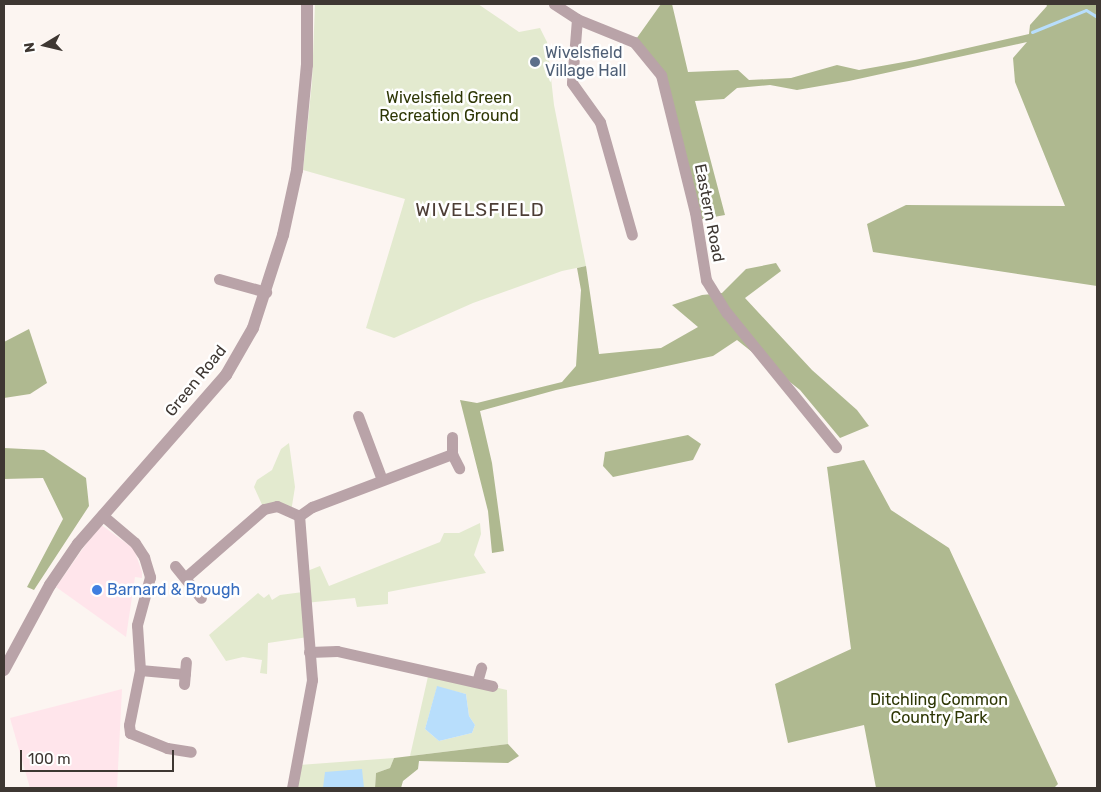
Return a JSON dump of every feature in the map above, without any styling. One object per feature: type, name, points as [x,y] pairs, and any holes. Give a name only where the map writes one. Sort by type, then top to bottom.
[{"type":"street","name":"Green Road","points":[[4,670],[50,585],[102,515],[226,375],[253,328],[283,235],[297,170],[307,65],[307,4]]},
{"type":"street","name":"Eastern Road","points":[[554,4],[577,19],[634,42],[661,75],[695,212],[706,280],[727,313],[836,447]]},
{"type":"street","points":[[577,19],[572,83],[600,122],[632,235]]},
{"type":"street","points":[[219,279],[266,292]]},
{"type":"street","points":[[358,416],[382,480]]},
{"type":"street","points":[[452,437],[452,454],[459,468]]},
{"type":"street","points":[[299,516],[312,507],[452,454]]},
{"type":"street","points":[[186,577],[264,509],[277,506],[299,516]]},
{"type":"street","points":[[102,515],[135,543],[144,557],[150,577],[137,625],[140,670],[129,725],[130,733],[166,748],[192,752]]},
{"type":"street","points":[[292,788],[312,680],[299,516]]},
{"type":"street","points":[[175,566],[202,598]]},
{"type":"street","points":[[309,652],[336,651],[492,686]]},
{"type":"street","points":[[477,682],[480,668]]},
{"type":"street","points":[[140,670],[185,673]]},
{"type":"shaded area","points":[[100,524],[134,549],[142,572],[142,578],[135,577],[126,637],[56,587]]},
{"type":"shaded area","points":[[122,689],[117,788],[30,788],[10,718]]},
{"type":"green space","name":"Wivelsfield Green Recreation Ground","points":[[315,4],[478,4],[519,32],[540,28],[547,42],[554,105],[586,266],[562,271],[473,303],[394,338],[366,328],[405,199],[303,170],[312,82]]},
{"type":"green space","points":[[661,4],[672,4],[688,72],[738,70],[749,80],[791,78],[837,65],[859,70],[915,60],[1029,34],[1030,25],[1047,6],[1046,4],[1097,4],[1097,286],[873,252],[867,224],[906,205],[1065,206],[1015,82],[1013,58],[1027,42],[849,81],[797,90],[770,85],[737,88],[724,99],[695,101],[725,215],[697,220],[661,75],[634,42]]},
{"type":"green space","points":[[776,263],[781,271],[745,298],[812,370],[857,410],[869,426],[840,438],[800,390],[737,340],[713,356],[556,390],[480,411],[492,463],[504,551],[492,553],[488,511],[460,400],[477,403],[562,382],[576,366],[581,290],[577,268],[586,266],[599,354],[661,348],[698,327],[672,305],[702,295],[722,293],[746,269]]},
{"type":"green space","points":[[29,329],[47,383],[30,394],[4,398],[4,342]]},
{"type":"green space","points":[[688,435],[701,444],[693,460],[613,477],[603,466],[605,452]]},
{"type":"green space","points":[[289,443],[295,487],[291,512],[264,509],[254,487],[257,480],[272,470],[281,449]]},
{"type":"green space","points":[[4,448],[44,450],[86,478],[89,506],[34,590],[27,587],[63,519],[43,478],[4,479]]},
{"type":"green space","name":"Ditchling Common Country Park","points":[[864,460],[891,510],[949,548],[1058,784],[1054,788],[876,788],[864,725],[788,743],[775,684],[851,649],[827,467]]},
{"type":"green space","points":[[480,523],[481,534],[474,555],[486,573],[388,592],[388,604],[357,607],[355,598],[305,603],[308,637],[268,643],[267,674],[260,673],[262,660],[243,657],[226,661],[209,635],[258,593],[264,598],[269,594],[272,600],[280,595],[303,592],[302,573],[320,566],[329,586],[440,542],[444,533],[459,533]]},
{"type":"green space","points":[[429,672],[507,690],[508,744],[410,756]],"holes":[[[437,687],[466,694],[469,716],[475,725],[472,733],[439,741],[425,729]]]},
{"type":"green space","points":[[508,744],[519,756],[508,763],[419,761],[418,769],[403,781],[401,788],[375,788],[376,773],[390,768],[394,758]]},
{"type":"green space","points":[[394,758],[390,768],[376,773],[375,788],[292,788],[299,765]]},
{"type":"water","points":[[437,686],[466,694],[469,716],[475,725],[472,733],[439,741],[425,729]]},
{"type":"water","points":[[362,769],[364,788],[323,788],[325,772]]},
{"type":"waterway","points":[[1032,32],[1086,10],[1097,17]]},
{"type":"place","name":"Wivelsfield Village Hall","points":[[535,62]]},
{"type":"place","name":"Barnard & Brough","points":[[97,590]]},
{"type":"district","name":"WIVELSFIELD","points":[[480,210]]}]
